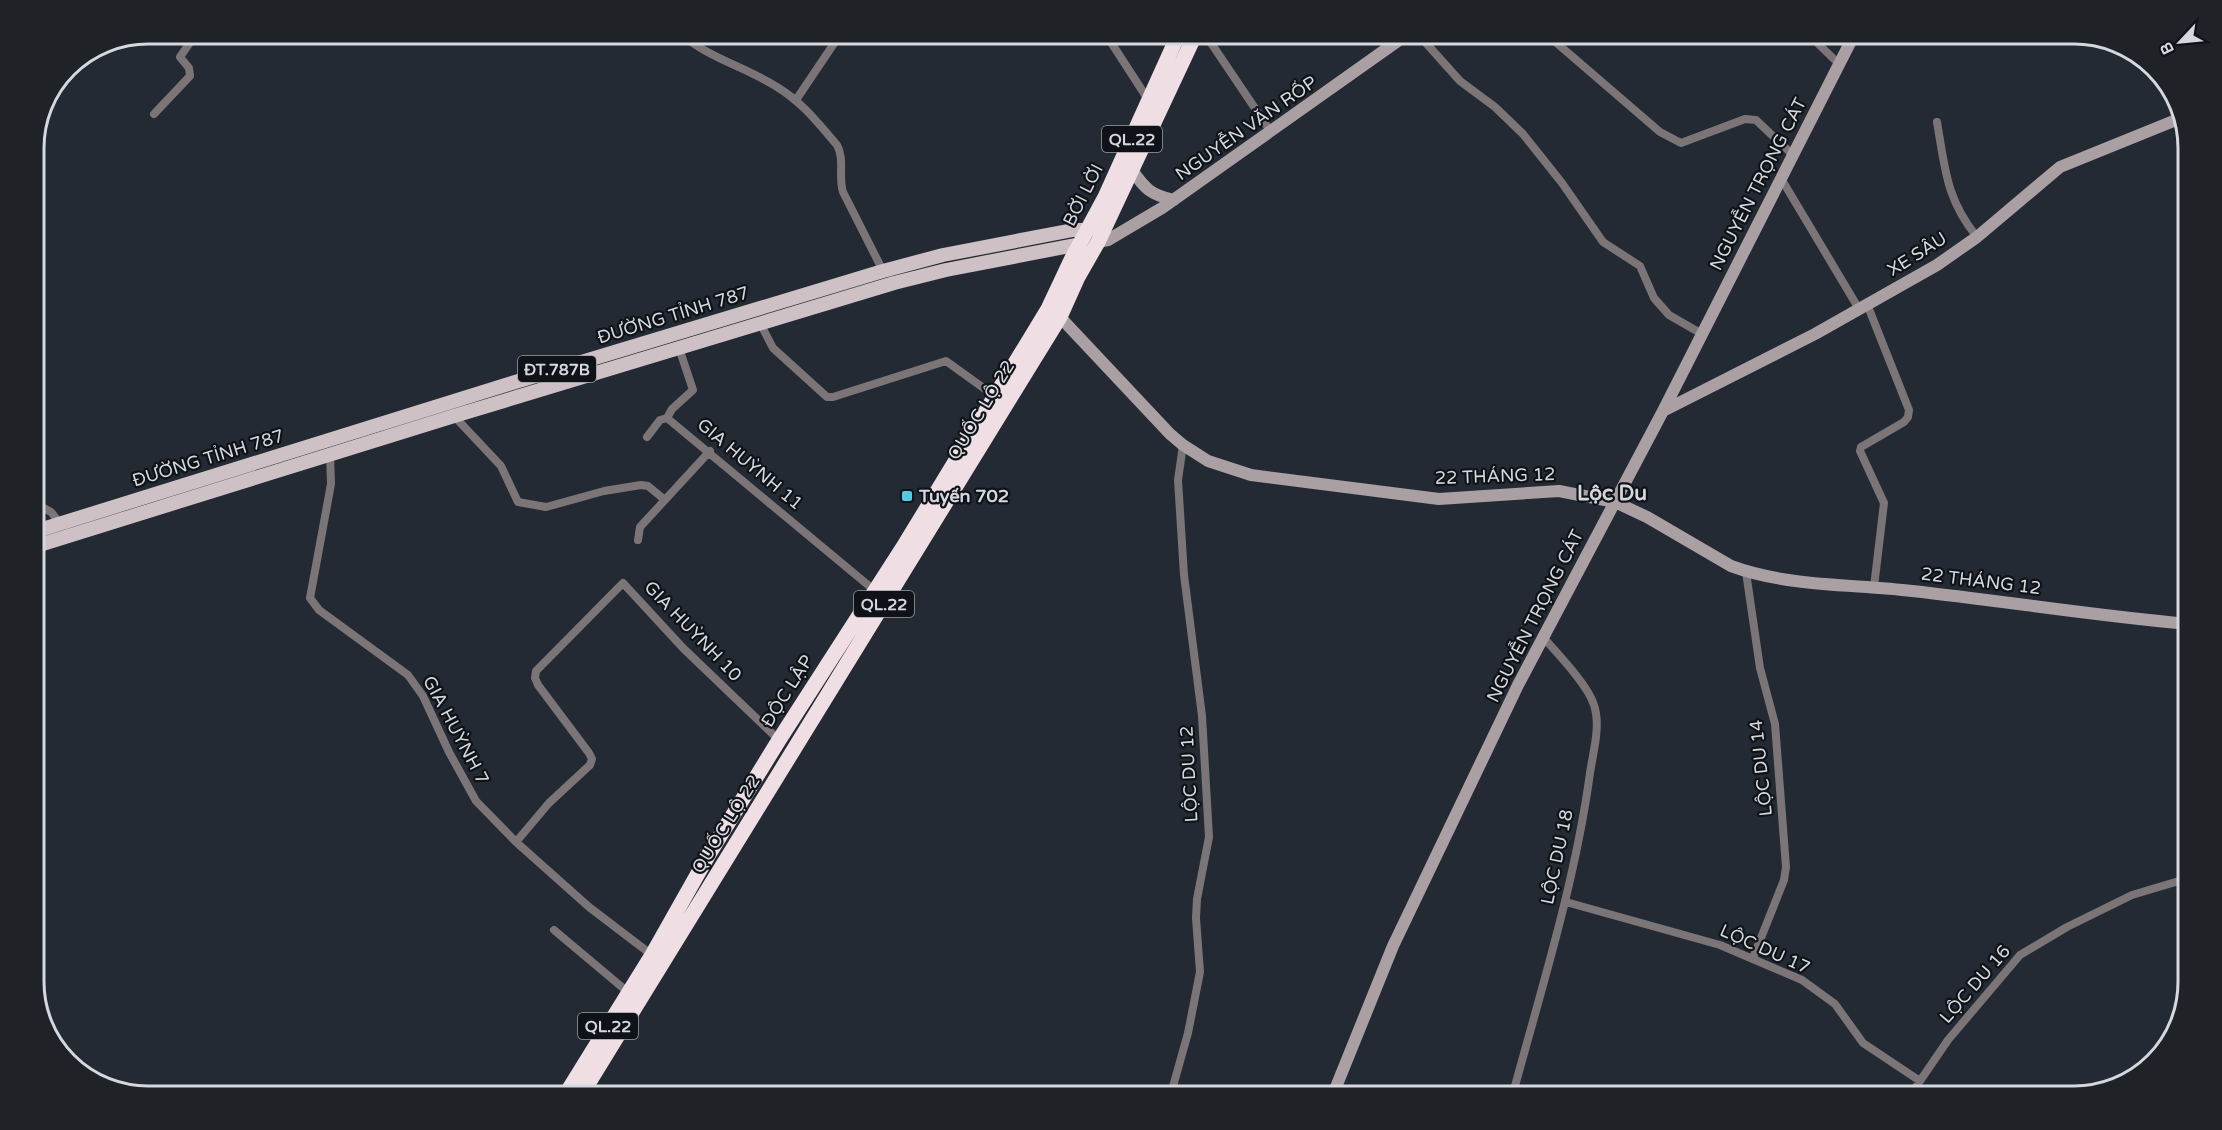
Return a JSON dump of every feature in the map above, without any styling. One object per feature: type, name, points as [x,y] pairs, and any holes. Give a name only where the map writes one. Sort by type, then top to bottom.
[{"type":"highway","name":"BỜI LỜI","points":[[1088,239],[1174,44]]},
{"type":"highway","name":"BỜI LỜI","points":[[1088,239],[1132,170],[1191,44]]},
{"type":"highway","name":"QUỐC LỘ 22","points":[[658,959],[1078,277],[1088,239]]},
{"type":"highway","name":"ĐỘC LẬP","points":[[585,1086],[658,959],[709,855],[996,397],[1054,313]]},
{"type":"highway","name":"ĐỘC LẬP","points":[[571,1086],[629,993],[658,959]]},
{"type":"main road","name":"ĐƯỜNG TỈNH 787","points":[[44,528],[489,389],[883,271],[943,255],[1073,230],[1088,239]]},
{"type":"main road","name":"ĐƯỜNG TỈNH 787","points":[[44,544],[330,454],[894,283],[1088,239]]},
{"type":"street","points":[[154,114],[189,76],[189,68],[180,57],[189,44]]},
{"type":"street","points":[[692,44],[750,72],[796,100],[840,150],[840,183],[843,192],[883,271]]},
{"type":"street","points":[[796,100],[834,44]]},
{"type":"street","points":[[1112,44],[1149,101]]},
{"type":"street","points":[[1212,44],[1271,132]]},
{"type":"street","name":"NGUYỄN VĂN RỐP","points":[[1088,239],[1108,240],[1174,200],[1271,132],[1382,44]]},
{"type":"street","points":[[1427,44],[1460,81],[1495,107],[1523,134],[1562,183],[1603,242],[1640,266],[1654,298],[1669,315],[1702,334]]},
{"type":"street","points":[[1558,44],[1660,132],[1681,143],[1745,119],[1755,120],[1793,155]]},
{"type":"street","points":[[1818,44],[1839,64]]},
{"type":"street","name":"NGUYỄN TRỌNG CÁT","points":[[1336,1086],[1393,946],[1542,636],[1663,411],[1850,44]]},
{"type":"street","name":"XE SÂU","points":[[1663,411],[1779,352],[1937,266],[1977,237],[2060,167],[2174,120]]},
{"type":"street","points":[[1937,122],[1951,196],[1961,217],[1977,237]]},
{"type":"street","points":[[1132,170],[1143,188],[1157,197],[1174,200]]},
{"type":"street","points":[[1782,180],[1863,306],[1909,410],[1904,422],[1861,447],[1860,451],[1884,503],[1874,587]]},
{"type":"street","name":"22 THÁNG 12","points":[[1054,313],[1170,434],[1208,461],[1228,469],[1263,476],[1439,499],[1559,491],[1615,502],[1647,517],[1731,566],[1746,572],[1783,579],[1874,587],[2133,620],[2178,623]]},
{"type":"street","points":[[760,323],[773,348],[827,397],[946,362],[996,397]]},
{"type":"street","name":"GIA HUỲNH 11","points":[[679,348],[693,390],[672,409],[667,418],[710,451],[874,590]]},
{"type":"street","points":[[454,416],[501,466],[514,498],[518,502],[546,507],[604,491],[641,485],[648,486],[665,500]]},
{"type":"street","points":[[647,437],[660,420],[667,418]]},
{"type":"street","name":"LỘC DU 12","points":[[1173,1086],[1188,1033],[1200,972],[1197,899],[1209,837],[1202,716],[1184,575],[1178,480],[1183,445]]},
{"type":"street","points":[[638,540],[640,526],[710,451]]},
{"type":"street","name":"GIA HUỲNH 7","points":[[330,454],[332,484],[310,598],[319,610],[408,675],[423,696],[449,752],[476,801],[516,842],[589,907],[658,959]]},
{"type":"street","points":[[44,509],[60,523]]},
{"type":"street","name":"LỘC DU 14","points":[[1746,572],[1761,668],[1775,724],[1786,867],[1784,880],[1753,958]]},
{"type":"street","name":"GIA HUỲNH 10","points":[[516,842],[549,803],[590,765],[592,759],[538,685],[535,678],[536,671],[623,583],[683,648],[779,740]]},
{"type":"street","name":"LỘC DU 18","points":[[1515,1086],[1566,902],[1588,792],[1597,726],[1594,705],[1587,691],[1542,636]]},
{"type":"street","name":"LỘC DU 16","points":[[1917,1086],[1948,1040],[2020,955],[2067,927],[2132,895],[2178,881]]},
{"type":"street","name":"LỘC DU 17","points":[[1566,902],[1720,945],[1802,980],[1834,1004],[1863,1043],[1920,1081]]},
{"type":"street","points":[[554,930],[629,993]]},
{"type":"place","name":"Tuyến 702","points":[[907,496]]},
{"type":"district","name":"Lộc Du","points":[[1612,493]]}]
